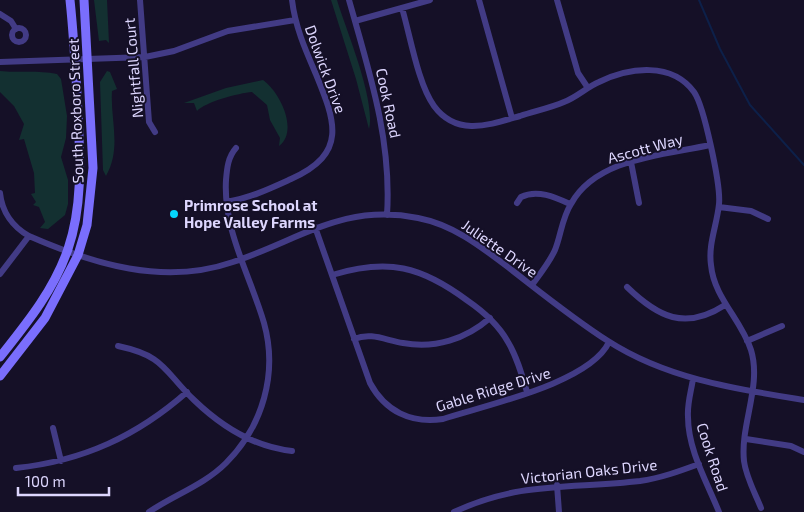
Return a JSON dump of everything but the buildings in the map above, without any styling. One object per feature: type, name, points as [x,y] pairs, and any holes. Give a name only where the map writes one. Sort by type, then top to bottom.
[{"type":"street","name":"South Roxboro Street","points":[[0,357],[45,298],[68,250],[79,195],[76,61],[70,0]]},
{"type":"street","name":"South Roxboro Street","points":[[0,376],[45,318],[78,255],[87,225],[92,188],[89,60],[84,0]]},
{"type":"street","name":"Nightfall Court","points":[[140,0],[146,57],[149,122],[155,132]]},
{"type":"street","name":"Dolwick Drive","points":[[226,202],[252,196],[307,171],[319,162],[331,141],[333,126],[330,110],[295,20],[292,0]]},
{"type":"street","name":"Cook Road","points":[[349,0],[380,116],[388,174],[388,214]]},
{"type":"street","points":[[355,21],[430,0]]},
{"type":"street","points":[[479,0],[512,118]]},
{"type":"street","points":[[557,0],[578,73],[588,88]]},
{"type":"street","points":[[402,8],[427,92],[442,114],[456,124],[473,127],[512,118],[563,103],[601,81],[639,71],[657,70],[675,75],[686,82],[696,94],[710,144],[718,186],[719,207],[710,262],[714,283],[747,341],[753,365],[744,454],[746,470],[761,508]]},
{"type":"street","points":[[0,14],[11,21],[16,29]]},
{"type":"street","points":[[0,62],[76,61],[146,57],[174,51],[228,31],[295,20]]},
{"type":"street","name":"Ascott Way","points":[[532,285],[554,251],[570,204],[579,192],[596,176],[616,166],[710,144]]},
{"type":"street","points":[[149,512],[216,472],[236,453],[246,437],[264,398],[268,382],[269,352],[263,322],[232,232],[226,202],[226,172],[230,156],[236,148]]},
{"type":"street","points":[[631,162],[639,203]]},
{"type":"street","points":[[0,193],[7,216],[20,230],[29,236],[0,274]]},
{"type":"street","points":[[517,203],[521,197],[531,194],[548,196],[570,204]]},
{"type":"street","points":[[719,207],[751,211],[768,220]]},
{"type":"street","name":"Juliette Drive","points":[[29,236],[78,255],[119,267],[164,273],[200,270],[241,259],[315,227],[347,218],[388,214],[420,219],[451,229],[480,245],[609,342],[653,364],[693,379],[751,392],[804,400]]},
{"type":"street","name":"Gable Ridge Drive","points":[[315,227],[374,392],[388,406],[404,416],[424,421],[443,419],[577,374],[596,360],[609,342]]},
{"type":"street","points":[[332,275],[368,266],[408,268],[446,284],[490,318],[509,343],[527,392]]},
{"type":"street","points":[[627,287],[647,306],[672,317],[702,316],[725,305]]},
{"type":"street","points":[[354,339],[370,335],[404,344],[440,344],[462,337],[490,318]]},
{"type":"street","points":[[747,341],[782,326]]},
{"type":"street","points":[[118,346],[143,352],[157,359],[205,410],[246,437],[264,446],[292,450]]},
{"type":"street","name":"Cook Road","points":[[693,379],[688,418],[691,440],[719,512]]},
{"type":"street","points":[[16,468],[62,461],[96,450],[127,436],[156,418],[187,392]]},
{"type":"street","points":[[53,428],[62,461]]},
{"type":"street","points":[[746,439],[791,446],[804,452]]},
{"type":"street","name":"Victorian Oaks Drive","points":[[454,512],[497,496],[528,488],[642,480],[699,464]]},
{"type":"street","points":[[557,485],[559,512]]},
{"type":"green space","points":[[94,0],[107,0],[109,43],[106,40],[99,41]]},
{"type":"green space","points":[[331,0],[337,0],[359,65],[368,101],[369,129],[356,79]]},
{"type":"green space","points":[[0,71],[50,73],[57,74],[61,79],[67,116],[66,138],[61,157],[68,180],[68,204],[65,215],[48,229],[40,228],[45,222],[39,207],[33,205],[36,202],[31,194],[35,193],[34,173],[24,139],[19,140],[24,124],[14,106],[0,92]]},
{"type":"green space","points":[[107,71],[110,72],[117,89],[112,91],[114,144],[111,165],[106,176],[103,170],[100,82]]},
{"type":"green space","points":[[263,80],[275,93],[285,112],[287,131],[285,139],[279,146],[280,138],[270,120],[267,105],[252,92],[214,101],[197,111],[194,103],[184,103],[226,88]]},
{"type":"waterway","points":[[699,0],[720,49],[750,105],[804,165]]},
{"type":"place","name":"Primrose School at Hope Valley Farms","points":[[174,214]]}]
